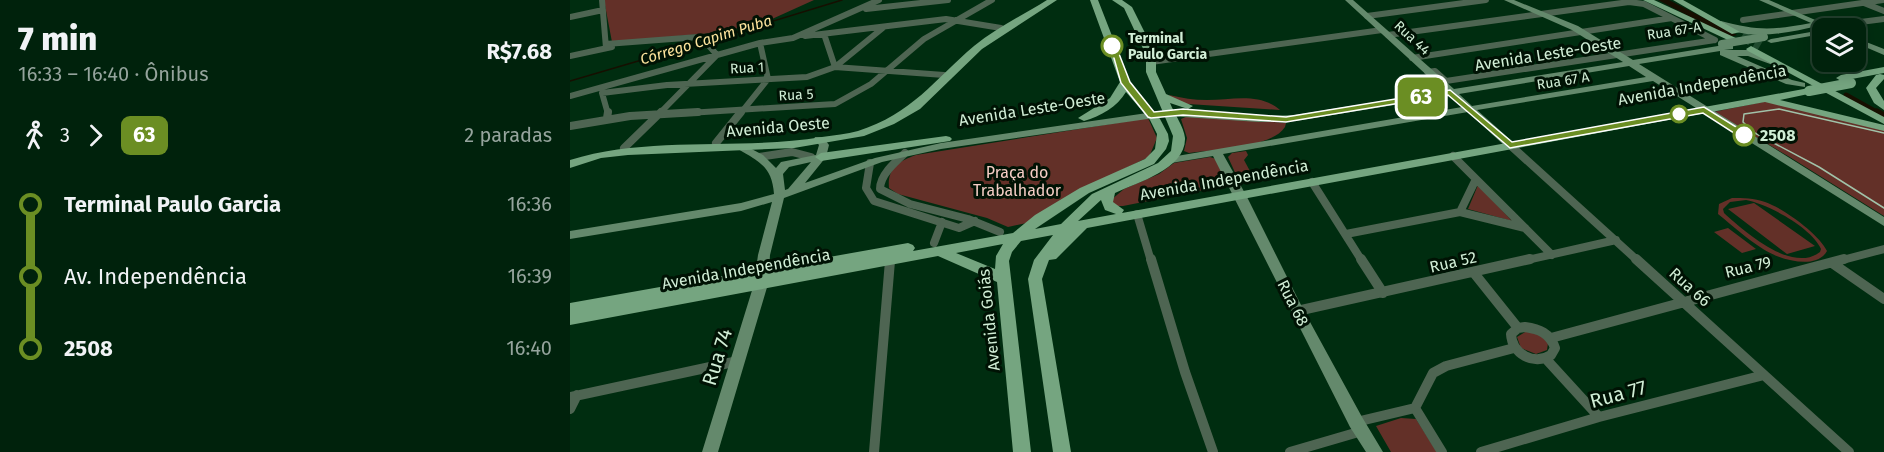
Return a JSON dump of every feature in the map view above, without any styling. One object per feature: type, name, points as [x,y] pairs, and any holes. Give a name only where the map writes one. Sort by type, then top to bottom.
[{"type":"main road","name":"Avenida Oeste","points":[[572,159],[628,151],[794,146],[860,130],[897,115],[915,103],[967,51],[1047,0]]},
{"type":"main road","name":"Avenida Oeste","points":[[572,159],[624,148],[820,140],[844,137],[880,126],[909,112],[924,101],[979,46],[1053,0]]},
{"type":"main road","name":"Avenida Goiás","points":[[1022,452],[1006,286],[1002,278],[1002,260],[1016,238],[1030,226],[1094,186],[1140,166],[1156,155],[1161,149],[1163,137],[1149,112],[1128,86],[1094,0]]},
{"type":"main road","points":[[1116,0],[1128,8],[1151,55],[1149,87],[1164,105],[1179,136],[1177,152],[1171,160]]},
{"type":"main road","name":"Rua 44","points":[[1349,0],[1510,145]]},
{"type":"main road","points":[[1508,0],[1544,14],[1581,33],[1884,222]]},
{"type":"main road","points":[[1647,0],[1749,53],[1776,63],[1884,121]]},
{"type":"main road","points":[[1677,0],[1725,39],[1779,78],[1805,86]]},
{"type":"main road","points":[[1763,0],[1812,24]]},
{"type":"main road","points":[[1628,61],[1669,61],[1725,39],[1751,33],[1812,25]]},
{"type":"main road","name":"Avenida Leste-Oeste","points":[[1446,89],[1628,61],[1725,39],[1761,43],[1812,32]]},
{"type":"main road","name":"Avenida Leste-Oeste","points":[[784,185],[905,153],[1149,112],[1164,105],[1281,117],[1605,60],[1652,60],[1725,39]]},
{"type":"main road","points":[[1761,43],[1776,63]]},
{"type":"main road","points":[[1761,43],[1884,109]]},
{"type":"main road","points":[[1866,44],[1884,52]]},
{"type":"main road","points":[[1652,60],[1669,61]]},
{"type":"main road","points":[[1883,75],[1871,88],[1884,109]]},
{"type":"main road","name":"Avenida Independência","points":[[570,319],[762,279],[936,247],[1030,226],[1137,214],[1239,191],[1312,182],[1805,86],[1883,75]]},
{"type":"main road","name":"Rua 67 A","points":[[1283,141],[1655,78]]},
{"type":"main road","points":[[1084,118],[1115,102],[1128,86],[1149,87]]},
{"type":"main road","name":"Avenida Independência","points":[[1699,106],[1764,99],[1805,86]]},
{"type":"main road","points":[[1764,99],[1884,128]]},
{"type":"main road","points":[[1164,105],[1188,106]]},
{"type":"main road","name":"Avenida Leste-Oeste","points":[[1188,106],[1281,117]]},
{"type":"main road","name":"Avenida Leste-Oeste","points":[[784,185],[871,156],[946,139],[1084,118],[1149,112]]},
{"type":"main road","points":[[1037,270],[1097,197],[1148,174],[1171,160],[1283,141],[1292,128],[1281,117]]},
{"type":"main road","points":[[844,137],[839,141],[838,148],[852,152]]},
{"type":"main road","points":[[784,185],[785,164],[816,157],[946,139]]},
{"type":"main road","points":[[816,157],[825,148],[820,140]]},
{"type":"main road","name":"Avenida Independência","points":[[1078,221],[1117,210],[1510,145]]},
{"type":"main road","points":[[742,147],[759,157],[784,185]]},
{"type":"main road","name":"Rua 68","points":[[1216,152],[1239,191],[1297,312],[1359,427],[1375,452]]},
{"type":"main road","name":"Rua 74","points":[[762,279],[762,262],[784,185],[816,157]]},
{"type":"main road","points":[[570,235],[742,204],[784,185]]},
{"type":"main road","name":"Rua 74","points":[[710,452],[762,279],[769,267],[786,201],[784,185]]},
{"type":"main road","points":[[1109,190],[1107,202],[1110,207],[1117,210]]},
{"type":"main road","points":[[570,228],[742,204],[763,210],[774,218]]},
{"type":"main road","points":[[1062,452],[1035,279],[1041,260],[1063,229],[1078,221]]},
{"type":"main road","name":"Avenida Independência","points":[[570,309],[890,261],[936,247],[1016,238],[1063,229]]},
{"type":"main road","points":[[936,247],[1002,278]]},
{"type":"street","points":[[602,0],[606,46]]},
{"type":"street","points":[[793,38],[879,0]]},
{"type":"street","points":[[860,10],[948,0]]},
{"type":"street","points":[[976,0],[981,6]]},
{"type":"street","name":"Rua 5","points":[[570,126],[607,118],[835,104],[852,97],[923,40],[992,0]]},
{"type":"street","points":[[1367,16],[1486,0]]},
{"type":"street","points":[[1743,20],[1883,0]]},
{"type":"street","points":[[1151,62],[1636,2],[1725,39]]},
{"type":"street","points":[[1863,3],[1884,11]]},
{"type":"street","points":[[570,17],[603,10]]},
{"type":"street","points":[[1412,58],[1673,18]]},
{"type":"street","points":[[570,96],[603,89],[760,43],[955,20],[1002,28]]},
{"type":"street","points":[[1866,24],[1884,21]]},
{"type":"street","points":[[1866,23],[1884,21]]},
{"type":"street","name":"Rua 1","points":[[603,89],[807,77],[836,67],[884,27]]},
{"type":"street","points":[[824,34],[836,67],[944,75]]},
{"type":"street","points":[[570,56],[636,41],[684,37],[703,39],[717,55]]},
{"type":"street","points":[[716,143],[746,110],[768,79],[760,43]]},
{"type":"street","points":[[624,148],[661,114],[717,55]]},
{"type":"street","points":[[1431,72],[1446,81],[1605,60]]},
{"type":"street","points":[[603,89],[608,112],[607,118]]},
{"type":"street","name":"Rua 66","points":[[1510,145],[1849,452]]},
{"type":"street","points":[[759,157],[800,152],[816,157]]},
{"type":"street","points":[[905,153],[883,176],[880,189],[895,199],[975,221],[1000,232]]},
{"type":"street","points":[[1453,156],[1475,181],[1552,255]]},
{"type":"street","points":[[870,163],[864,187],[868,196],[884,206],[959,228],[975,221]]},
{"type":"street","points":[[1460,212],[1475,181]]},
{"type":"street","points":[[1312,182],[1383,293]]},
{"type":"street","points":[[1346,234],[1460,212],[1525,228]]},
{"type":"street","points":[[1137,214],[1185,372],[1213,452]]},
{"type":"street","points":[[936,247],[942,222]]},
{"type":"street","name":"Rua 52","points":[[1297,312],[1616,240]]},
{"type":"street","name":"Rua 79","points":[[1551,338],[1682,301],[1884,249]]},
{"type":"street","points":[[874,452],[890,261]]},
{"type":"street","points":[[1832,263],[1884,299]]},
{"type":"street","points":[[1474,273],[1518,328]]},
{"type":"street","points":[[1518,328],[1539,329],[1551,338],[1556,348],[1551,357],[1546,359],[1525,357],[1511,343],[1511,334],[1518,328]]},
{"type":"street","points":[[1290,452],[1415,408],[1433,373],[1446,366],[1514,348]]},
{"type":"street","points":[[1546,359],[1599,417]]},
{"type":"street","points":[[570,409],[574,396],[738,361]]},
{"type":"street","name":"Rua 77","points":[[1481,452],[1599,417],[1764,375]]},
{"type":"street","points":[[1415,408],[1442,452]]},
{"type":"green space","points":[[604,0],[814,0],[772,19],[723,32],[612,42]]},
{"type":"green space","points":[[1169,95],[1202,100],[1254,99],[1272,104],[1280,110],[1173,103]]},
{"type":"green space","points":[[1768,101],[1884,128],[1884,216],[1713,112]]},
{"type":"green space","points":[[1188,116],[1286,123],[1278,134],[1268,140],[1241,147],[1189,153],[1184,151],[1187,138],[1181,119]]},
{"type":"green space","name":"Praça do Trabalhador","points":[[1148,118],[1157,138],[1149,157],[1088,186],[1036,221],[1008,227],[987,218],[898,194],[889,188],[890,175],[895,166],[916,155]]},
{"type":"green space","points":[[1246,151],[1248,155],[1244,160],[1251,173],[1268,170],[1272,176],[1248,181],[1238,179],[1228,157],[1232,153]]},
{"type":"green space","points":[[1210,157],[1216,159],[1228,182],[1224,186],[1123,206],[1116,206],[1111,200],[1124,189],[1159,174],[1174,163]]},
{"type":"green space","points":[[1478,185],[1512,221],[1468,209]]},
{"type":"green space","points":[[1732,198],[1740,198],[1773,205],[1809,230],[1827,251],[1822,257],[1806,262],[1770,253],[1718,214],[1719,204]],"holes":[[[1746,200],[1755,202],[1799,225],[1816,241],[1821,249],[1820,252],[1809,257],[1796,258],[1783,254],[1756,239],[1724,213],[1723,209],[1730,202]]]},
{"type":"green space","points":[[1754,203],[1815,246],[1787,254],[1728,209]]},
{"type":"green space","points":[[1728,228],[1756,249],[1742,253],[1714,232]]},
{"type":"green space","points":[[1527,331],[1542,336],[1548,343],[1547,350],[1536,354],[1521,348],[1517,337]]},
{"type":"green space","points":[[1401,418],[1416,419],[1437,452],[1391,452],[1376,426]]},
{"type":"waterway","name":"Córrego Capim Puba","points":[[708,41],[842,0]]},
{"type":"waterway","points":[[1662,0],[1732,35]]},
{"type":"waterway","name":"Córrego Capim Puba","points":[[570,81],[703,42]]},
{"type":"waterway","points":[[1846,95],[1880,114]]},
{"type":"waterway","points":[[1877,112],[1884,116]]},
{"type":"tunnel","points":[[1742,36],[1760,46]]},
{"type":"tram line","points":[[1884,133],[1779,109],[1744,114],[1743,122],[1753,132],[1819,167],[1884,208]]},
{"type":"bus line","name":"63","points":[[1112,46],[1125,83],[1151,115],[1183,112],[1286,119],[1450,92],[1510,145],[1704,110],[1744,135]]},
{"type":"place","name":"Terminal Paulo Garcia","points":[[1112,46]]},
{"type":"place","name":"2508","points":[[1744,135]]}]
